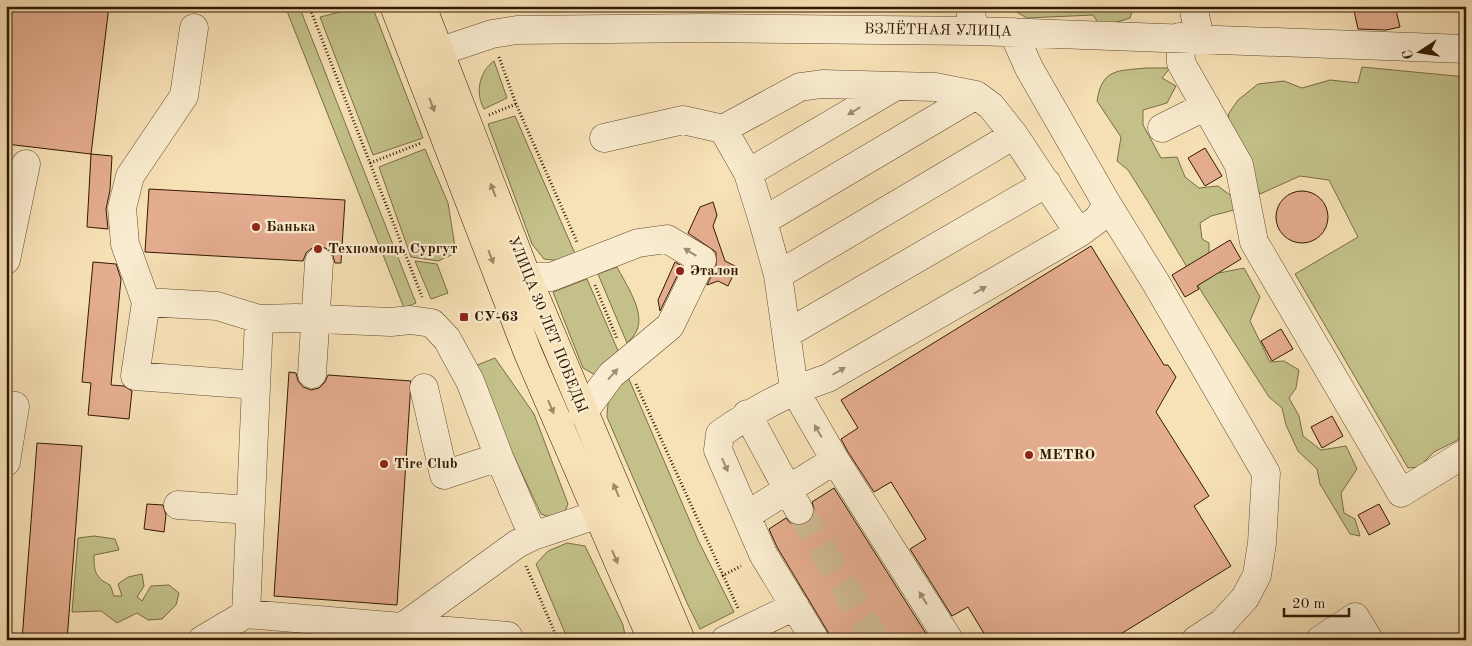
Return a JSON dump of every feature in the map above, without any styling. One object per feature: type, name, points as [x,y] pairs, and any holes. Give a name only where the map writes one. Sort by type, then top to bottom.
[{"type":"main road","name":"УЛИЦА 30 ЛЕТ ПОБЕДЫ","points":[[394,6],[426,55],[526,277],[681,640]]},
{"type":"main road","name":"УЛИЦА 30 ЛЕТ ПОБЕДЫ","points":[[422,6],[426,55],[528,352],[596,515],[652,640]]},
{"type":"street","points":[[1193,6],[1190,38],[1182,63],[1239,165],[1254,242],[1401,493],[1466,453]]},
{"type":"street","name":"ВЗЛЁТНАЯ УЛИЦА","points":[[426,55],[492,34],[517,30],[703,17],[972,18],[1013,32],[1466,49]]},
{"type":"street","points":[[194,28],[184,96],[130,176],[122,208],[125,244],[146,302],[135,376],[256,385]]},
{"type":"street","points":[[1013,32],[1029,68],[1107,204],[1166,299],[1266,473],[1262,543],[1257,575],[1245,598],[1222,623],[1196,640]]},
{"type":"street","points":[[604,138],[683,120],[722,129],[800,87],[822,84],[935,87],[976,96],[992,106],[1014,135],[1079,233]]},
{"type":"street","points":[[748,174],[896,86]]},
{"type":"street","points":[[763,221],[976,96]]},
{"type":"street","points":[[1162,128],[1206,106]]},
{"type":"street","points":[[722,129],[748,174],[778,275],[788,333],[794,389],[835,460],[948,640]]},
{"type":"street","points":[[778,275],[1014,135]]},
{"type":"street","points":[[6,260],[26,164]]},
{"type":"street","points":[[788,333],[1047,184]]},
{"type":"street","points":[[815,640],[764,554],[718,450],[720,434],[747,414],[794,389],[828,378],[1079,233],[1098,219],[1107,204]]},
{"type":"street","points":[[526,277],[551,276],[638,243],[668,239],[702,260],[670,326],[611,375],[584,413]]},
{"type":"street","points":[[312,374],[319,262]]},
{"type":"street","points":[[146,302],[217,306],[259,319],[392,322],[410,320],[432,323],[448,340],[470,381],[498,456],[533,536]]},
{"type":"street","points":[[246,614],[259,319]]},
{"type":"street","points":[[424,388],[444,475],[498,456]]},
{"type":"street","points":[[6,405],[15,406],[6,462]]},
{"type":"street","points":[[747,414],[793,499]]},
{"type":"street","points":[[747,515],[793,499],[835,460]]},
{"type":"street","points":[[178,505],[250,510]]},
{"type":"street","points":[[401,628],[501,554],[533,536],[596,515]]},
{"type":"street","points":[[737,634],[794,606]]},
{"type":"street","points":[[202,640],[246,614],[508,636]]},
{"type":"street","points":[[1320,640],[1355,617],[1369,640]]},
{"type":"path","points":[[311,12],[333,6]]},
{"type":"path","points":[[492,34],[516,104],[586,263],[626,361],[722,576],[737,634]]},
{"type":"shaded area","points":[[285,6],[299,6],[416,303],[404,308]]},
{"type":"shaded area","points":[[364,6],[372,6],[423,138],[373,155],[320,17]]},
{"type":"shaded area","points":[[1006,6],[1134,6],[1130,18],[1101,27],[1093,15],[1027,18]]},
{"type":"shaded area","points":[[494,61],[507,98],[484,109],[479,90],[480,83],[485,71]]},
{"type":"shaded area","points":[[1362,67],[1466,77],[1466,432],[1456,441],[1434,452],[1419,467],[1408,468],[1295,274],[1358,237],[1329,180],[1300,176],[1260,194],[1226,131],[1229,113],[1238,100],[1258,84],[1284,81],[1302,88],[1330,80],[1358,83]]},
{"type":"shaded area","points":[[1146,68],[1170,68],[1162,78],[1176,86],[1167,103],[1143,110],[1143,125],[1161,158],[1177,157],[1185,177],[1199,188],[1218,186],[1234,198],[1234,210],[1211,216],[1200,223],[1202,239],[1209,243],[1209,260],[1219,273],[1244,268],[1260,297],[1250,321],[1270,362],[1284,361],[1299,370],[1296,388],[1289,398],[1299,416],[1303,436],[1321,450],[1346,446],[1357,469],[1341,493],[1344,513],[1355,519],[1360,536],[1350,534],[1320,484],[1317,469],[1298,451],[1286,425],[1282,408],[1269,397],[1203,294],[1128,170],[1117,161],[1121,137],[1097,101],[1099,90],[1107,77],[1113,73]]},
{"type":"shaded area","points":[[515,116],[576,256],[562,261],[544,259],[532,244],[488,124]]},
{"type":"shaded area","points":[[425,149],[448,203],[456,253],[438,261],[411,257],[379,167]]},
{"type":"shaded area","points":[[415,261],[437,264],[448,293],[431,299]]},
{"type":"shaded area","points":[[617,267],[633,297],[638,314],[637,330],[627,343],[598,274]]},
{"type":"shaded area","points":[[587,279],[619,353],[597,376],[583,368],[553,292]]},
{"type":"shaded area","points":[[495,358],[534,414],[568,504],[564,514],[555,519],[541,514],[472,367]]},
{"type":"shaded area","points":[[628,377],[698,540],[734,612],[700,629],[607,417],[609,398],[613,389]]},
{"type":"shaded area","points":[[94,536],[115,539],[119,550],[94,555],[96,573],[101,580],[110,585],[114,596],[122,596],[118,584],[128,577],[142,574],[144,586],[137,597],[142,601],[151,586],[169,585],[179,593],[176,605],[162,619],[148,620],[137,613],[117,623],[101,611],[72,612],[78,538]]},
{"type":"shaded area","points":[[567,543],[585,546],[623,625],[626,640],[568,640],[536,564],[548,551]]},
{"type":"building","points":[[6,6],[109,6],[91,154],[6,144]]},
{"type":"building","points":[[1353,6],[1395,6],[1400,27],[1386,30],[1358,29]]},
{"type":"building","points":[[1205,148],[1222,176],[1205,186],[1188,158]]},
{"type":"building","points":[[91,154],[112,156],[110,190],[106,209],[108,229],[87,227]]},
{"type":"building","points":[[149,189],[345,200],[341,263],[335,263],[328,249],[319,246],[312,248],[306,253],[303,261],[145,252]]},
{"type":"building","points":[[1302,191],[1312,193],[1320,199],[1326,207],[1328,217],[1326,227],[1320,235],[1312,241],[1302,243],[1292,241],[1284,235],[1278,227],[1276,217],[1278,207],[1284,199],[1292,193]]},
{"type":"building","points":[[713,202],[717,215],[713,226],[725,261],[737,267],[728,286],[718,281],[707,285],[716,266],[716,252],[688,233],[700,207]]},
{"type":"building","points":[[1230,240],[1241,259],[1197,286],[1199,289],[1185,297],[1172,275]]},
{"type":"building","name":"METRO","points":[[1091,246],[1164,365],[1168,365],[1176,377],[1156,412],[1209,496],[1194,506],[1231,566],[1111,640],[988,640],[968,607],[952,616],[910,549],[926,539],[891,482],[874,492],[848,452],[841,439],[858,428],[841,400]]},
{"type":"building","points":[[93,262],[116,264],[121,279],[111,385],[124,386],[132,391],[129,419],[88,415],[91,383],[82,382]]},
{"type":"building","points":[[675,262],[682,266],[660,311],[658,300]]},
{"type":"building","points":[[1281,329],[1293,349],[1272,361],[1261,341]]},
{"type":"building","points":[[289,372],[296,373],[298,381],[303,387],[311,390],[319,388],[325,382],[328,375],[411,381],[397,605],[274,596]]},
{"type":"building","points":[[1332,416],[1343,436],[1322,448],[1311,427]]},
{"type":"building","points":[[37,443],[82,446],[67,640],[22,640]]},
{"type":"building","points":[[834,488],[930,640],[831,640],[777,547],[769,529],[786,518],[791,524],[798,526],[807,523],[812,519],[815,511],[812,502]]},
{"type":"building","points":[[147,504],[163,505],[166,515],[164,532],[144,529]]},
{"type":"building","points":[[1379,504],[1390,524],[1369,535],[1358,515]]},
{"type":"tunnel","points":[[799,510],[876,640]]},
{"type":"place","name":"Банька","points":[[256,227]]},
{"type":"place","name":"Техпомощь Сургут","points":[[318,249]]},
{"type":"place","name":"Эталон","points":[[680,271]]},
{"type":"place","name":"СУ-63","points":[[464,317]]},
{"type":"place","name":"METRO","points":[[1029,455]]},
{"type":"place","name":"Tire Club","points":[[384,464]]}]
